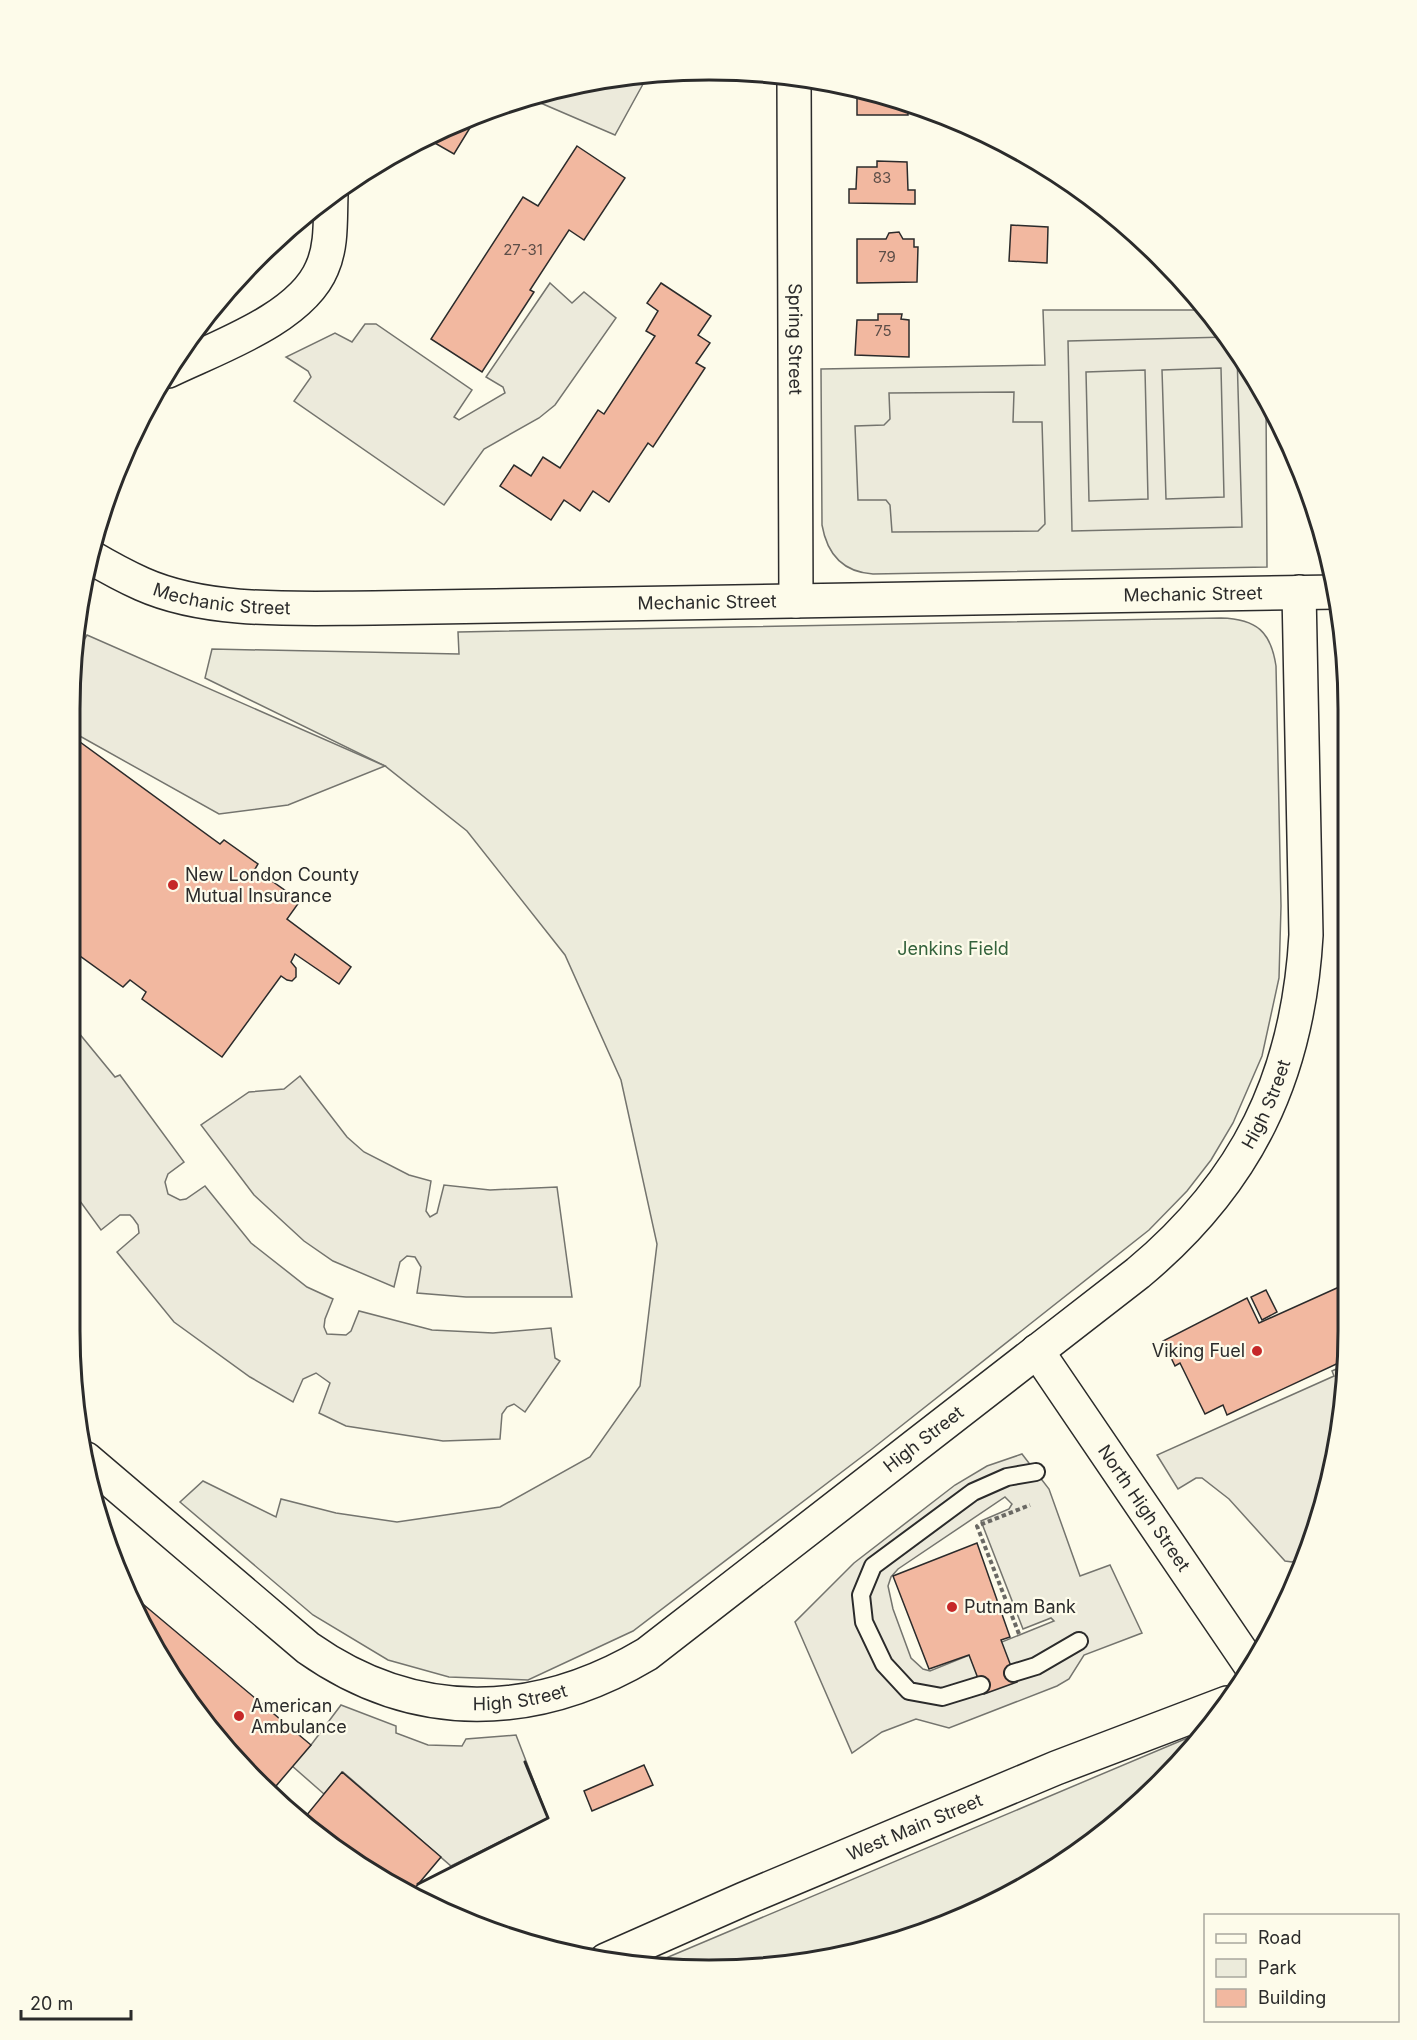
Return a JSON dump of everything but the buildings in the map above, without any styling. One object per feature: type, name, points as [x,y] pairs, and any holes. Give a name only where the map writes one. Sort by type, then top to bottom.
[{"type":"street","name":"Spring Street","points":[[794,86],[796,601]]},
{"type":"street","points":[[183,363],[288,311],[309,292],[318,277],[329,243],[330,206]]},
{"type":"street","name":"Mechanic Street","points":[[98,561],[143,585],[223,604],[374,608],[1326,592]]},
{"type":"street","name":"High Street","points":[[95,1467],[308,1648],[335,1666],[377,1685],[422,1699],[467,1706],[508,1704],[582,1686],[647,1654],[1138,1273],[1199,1217],[1245,1151],[1266,1112],[1282,1073],[1299,1004],[1306,935],[1299,592]]},
{"type":"street","name":"North High Street","points":[[1037,1351],[1246,1658]]},
{"type":"street","name":"West Main Street","points":[[620,1954],[1056,1767],[1212,1709]]},
{"type":"lane","points":[[981,1685],[942,1697],[909,1691],[884,1664],[864,1622],[861,1595],[873,1566],[973,1492],[1007,1477],[1036,1472]]},
{"type":"lane","points":[[1013,1673],[1036,1666],[1078,1641]]},
{"type":"path","points":[[1018,1634],[977,1526],[1029,1505]]},
{"type":"green space","points":[[1043,310],[1194,310],[1231,359],[1266,418],[1267,567],[873,574],[853,570],[838,560],[828,545],[822,525],[821,369],[1045,365]]},
{"type":"green space","name":"Jenkins Field","points":[[1221,618],[1244,621],[1260,630],[1270,644],[1276,666],[1281,906],[1279,978],[1262,1056],[1233,1123],[1211,1160],[1187,1191],[1149,1230],[872,1449],[633,1631],[528,1680],[449,1677],[388,1660],[313,1615],[180,1502],[203,1481],[276,1517],[281,1499],[336,1513],[397,1522],[500,1507],[590,1457],[640,1386],[657,1244],[621,1080],[565,955],[467,831],[385,766],[205,678],[212,649],[459,654],[458,632]]},
{"type":"green space","points":[[1188,1738],[1153,1776],[1091,1831],[1023,1876],[949,1913],[871,1939],[791,1955],[750,1959],[664,1959]]},
{"type":"shaded area","points":[[643,83],[615,135],[540,103],[586,92]]},
{"type":"shaded area","points":[[550,283],[572,303],[584,292],[616,318],[555,405],[539,418],[484,449],[444,505],[294,401],[311,377],[308,371],[286,357],[335,333],[352,342],[365,324],[376,324],[472,390],[454,417],[459,420],[505,393],[503,387],[486,377]]},
{"type":"shaded area","points":[[1216,337],[1237,369],[1242,527],[1072,531],[1068,341]],"holes":[[[1221,368],[1224,497],[1166,499],[1162,370]],[[1145,370],[1148,499],[1089,501],[1086,372]]]},
{"type":"shaded area","points":[[1014,392],[1013,422],[1042,422],[1045,524],[1038,531],[892,532],[890,505],[886,500],[858,500],[855,426],[884,425],[890,419],[889,393]]},
{"type":"shaded area","points":[[87,635],[385,766],[288,805],[219,814],[80,736],[84,641]]},
{"type":"shaded area","points":[[80,1034],[115,1077],[120,1075],[184,1162],[168,1174],[165,1182],[168,1194],[180,1200],[186,1199],[205,1186],[251,1243],[307,1287],[333,1299],[325,1319],[324,1327],[327,1334],[346,1335],[351,1331],[359,1311],[432,1330],[493,1333],[551,1328],[555,1358],[560,1361],[525,1412],[514,1404],[507,1407],[502,1414],[500,1439],[443,1441],[346,1426],[319,1413],[330,1383],[316,1373],[303,1379],[293,1402],[250,1377],[174,1322],[117,1252],[139,1233],[138,1225],[130,1215],[120,1215],[101,1230],[80,1201]]},
{"type":"shaded area","points":[[300,1076],[347,1137],[364,1152],[409,1175],[431,1181],[426,1211],[430,1217],[437,1213],[444,1185],[490,1190],[557,1187],[572,1297],[466,1297],[417,1293],[421,1267],[415,1257],[407,1256],[400,1262],[394,1287],[333,1261],[304,1241],[254,1195],[201,1125],[249,1092],[284,1089]]},
{"type":"shaded area","points":[[1336,1369],[1332,1414],[1316,1494],[1294,1561],[1285,1561],[1229,1499],[1202,1478],[1196,1478],[1178,1489],[1157,1455],[1334,1376],[1332,1371]]},
{"type":"shaded area","points":[[1022,1454],[1049,1489],[1080,1576],[1110,1565],[1142,1633],[1084,1655],[1069,1679],[1057,1686],[949,1728],[916,1719],[882,1732],[852,1753],[795,1622],[854,1563],[955,1485],[987,1466]],"holes":[[[1005,1497],[1012,1504],[1009,1509],[981,1521],[1023,1629],[1051,1618],[1054,1621],[930,1671],[923,1669],[911,1658],[893,1609],[888,1586],[891,1577],[898,1569]]]},
{"type":"shaded area","points":[[341,1705],[396,1726],[396,1733],[428,1745],[462,1746],[466,1739],[516,1735],[548,1818],[451,1866],[343,1772],[324,1794],[291,1765],[311,1745]]},
{"type":"wall","points":[[418,1884],[548,1818],[525,1762]]},
{"type":"place","name":"New London County Mutual Insurance","points":[[173,885]]},
{"type":"place","name":"Viking Fuel","points":[[1257,1351]]},
{"type":"place","name":"Putnam Bank","points":[[952,1607]]},
{"type":"place","name":"American Ambulance","points":[[239,1716]]}]
